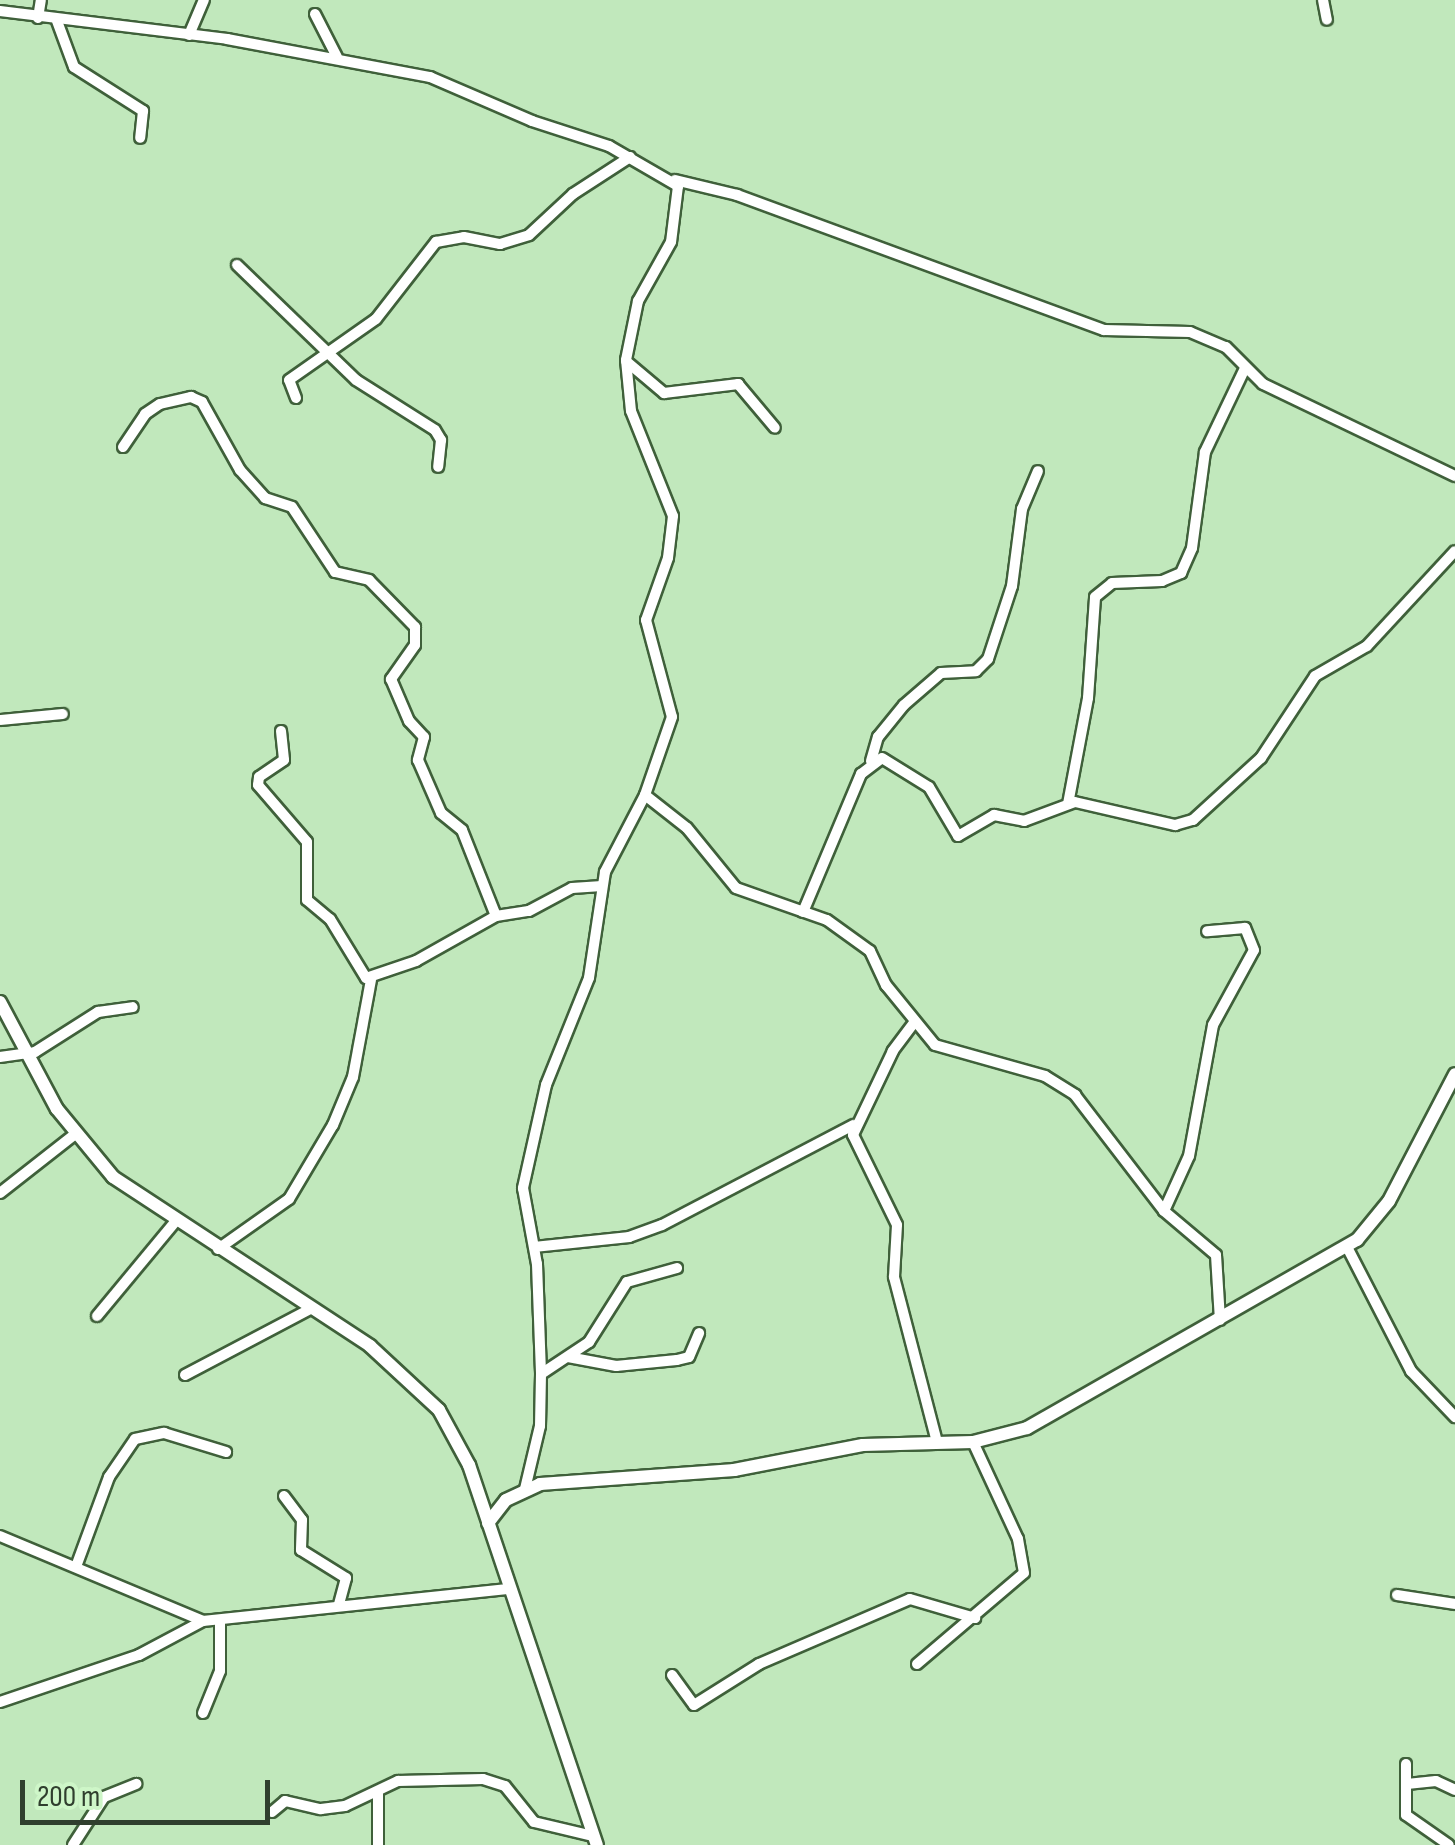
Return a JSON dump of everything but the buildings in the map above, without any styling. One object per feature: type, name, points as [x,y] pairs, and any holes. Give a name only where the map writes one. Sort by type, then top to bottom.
[{"type":"main road","points":[[0,1002],[24,1053],[74,1135],[113,1177],[175,1222],[312,1308],[424,1392],[458,1439],[595,1840]]},
{"type":"main road","points":[[476,1487],[490,1495],[734,1470],[863,1445],[973,1442],[1027,1428],[1346,1248],[1383,1210],[1455,1074]]},
{"type":"main road","points":[[488,1523],[520,1492]]},
{"type":"street","points":[[38,18],[41,0]]},
{"type":"street","points":[[189,35],[204,0]]},
{"type":"street","points":[[1323,0],[1327,20]]},
{"type":"street","points":[[0,11],[336,57],[430,76],[630,157],[674,180],[737,195],[1104,330],[1190,332],[1226,347],[1263,384],[1455,476]]},
{"type":"street","points":[[314,14],[336,57]]},
{"type":"street","points":[[57,21],[74,67],[138,103],[144,117],[140,138]]},
{"type":"street","points":[[296,398],[289,380],[324,352],[376,320],[436,242],[464,238],[500,244],[529,235],[573,194],[630,157]]},
{"type":"street","points":[[520,1492],[540,1426],[541,1374],[534,1247],[523,1188],[546,1085],[589,978],[602,886],[646,795],[672,717],[646,620],[668,558],[673,516],[631,411],[626,360],[638,301],[671,242],[674,180]]},
{"type":"street","points":[[236,266],[324,352],[435,430],[441,440],[438,467]]},
{"type":"street","points":[[626,360],[664,393],[738,384],[776,428]]},
{"type":"street","points":[[1068,804],[1088,698],[1095,597],[1112,583],[1162,582],[1181,573],[1192,548],[1206,452],[1245,368]]},
{"type":"street","points":[[123,447],[145,414],[160,404],[190,397],[202,402],[244,476],[268,500],[292,508],[336,572],[370,580],[414,628],[415,644],[391,678],[409,720],[424,737],[418,760],[441,812],[462,830],[496,916]]},
{"type":"street","points":[[803,912],[878,738],[904,705],[941,673],[976,671],[988,659],[1012,586],[1022,509],[1038,471]]},
{"type":"street","points":[[871,761],[882,758],[915,774],[958,836],[994,815],[1024,821],[1068,804],[1175,825],[1193,820],[1261,758],[1314,676],[1367,646],[1455,551]]},
{"type":"street","points":[[0,720],[64,714]]},
{"type":"street","points":[[218,1250],[288,1200],[333,1125],[353,1077],[371,980],[330,919],[307,900],[310,849],[258,785],[259,777],[284,760],[280,731]]},
{"type":"street","points":[[646,795],[687,828],[736,888],[803,912],[870,951],[913,1024],[952,1052],[975,1052],[1065,1086],[1164,1211],[1216,1255],[1220,1320]]},
{"type":"street","points":[[371,980],[489,926],[496,916],[529,911],[572,888],[602,886]]},
{"type":"street","points":[[1164,1211],[1189,1156],[1213,1025],[1254,950],[1246,928],[1207,931]]},
{"type":"street","points":[[0,1058],[46,1047],[98,1012],[134,1007]]},
{"type":"street","points":[[534,1247],[629,1238],[662,1225],[853,1125],[913,1024]]},
{"type":"street","points":[[853,1125],[860,1156],[897,1225],[894,1277],[937,1442]]},
{"type":"street","points":[[0,1192],[74,1135]]},
{"type":"street","points":[[97,1316],[175,1222]]},
{"type":"street","points":[[1346,1248],[1411,1371],[1455,1417]]},
{"type":"street","points":[[541,1374],[589,1342],[627,1282],[677,1268]]},
{"type":"street","points":[[185,1376],[312,1308]]},
{"type":"street","points":[[568,1357],[616,1366],[677,1360],[689,1357],[699,1332]]},
{"type":"street","points":[[77,1564],[108,1477],[135,1439],[164,1433],[226,1452]]},
{"type":"street","points":[[917,1664],[1019,1583],[1024,1561],[973,1442]]},
{"type":"street","points":[[284,1496],[302,1520],[300,1550],[346,1578],[340,1604]]},
{"type":"street","points":[[0,1536],[77,1564],[203,1622]]},
{"type":"street","points":[[0,1702],[92,1674],[203,1622],[340,1604],[507,1589]]},
{"type":"street","points":[[1397,1595],[1455,1604]]},
{"type":"street","points":[[672,1676],[694,1705],[759,1664],[910,1599],[974,1618]]},
{"type":"street","points":[[203,1713],[220,1670],[220,1621]]},
{"type":"street","points":[[1406,1764],[1406,1815],[1449,1845]]},
{"type":"street","points":[[272,1812],[278,1802],[331,1809],[426,1777],[493,1780],[534,1822],[595,1840]]},
{"type":"street","points":[[1407,1784],[1436,1781],[1455,1790]]},
{"type":"street","points":[[73,1845],[104,1797],[137,1784]]},
{"type":"street","points":[[378,1793],[378,1845]]}]
